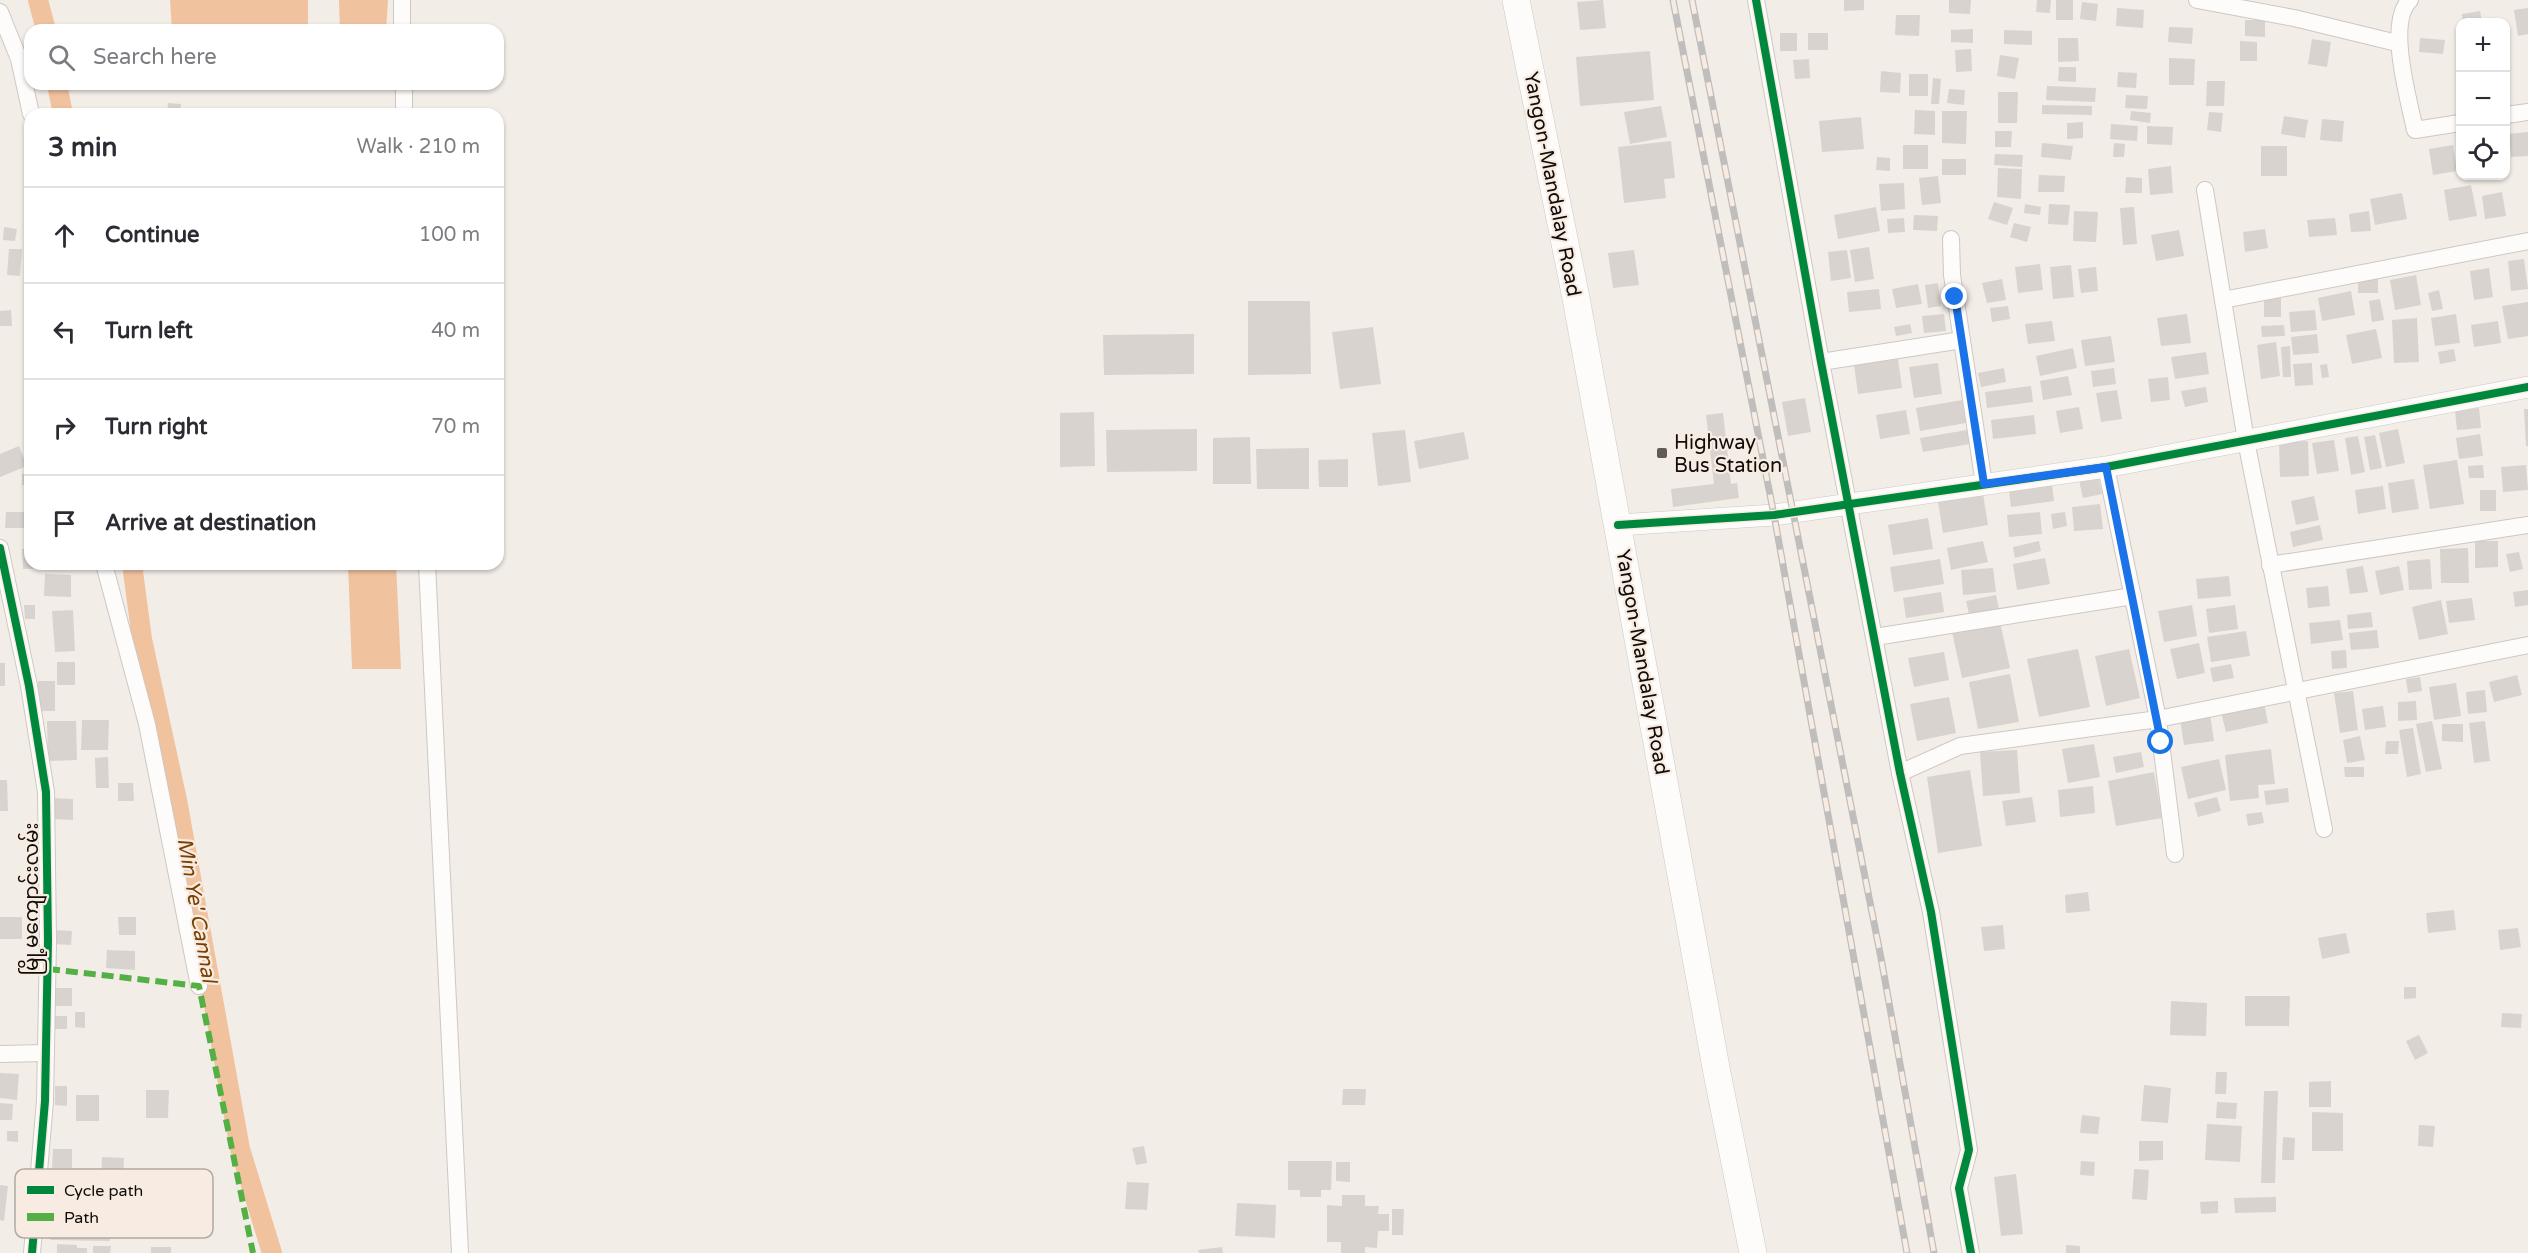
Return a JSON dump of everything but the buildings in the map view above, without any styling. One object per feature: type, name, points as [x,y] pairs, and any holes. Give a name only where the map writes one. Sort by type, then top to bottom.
[{"type":"highway","name":"Yangon-Mandalay Road","points":[[1516,0],[1618,525],[1717,1073],[1752,1253]]},
{"type":"street","points":[[402,0],[402,24]]},
{"type":"street","points":[[1756,0],[1821,362],[1900,773],[1931,912],[1969,1150],[1959,1188],[1971,1253]]},
{"type":"street","points":[[2197,0],[2294,18],[2397,43]]},
{"type":"street","points":[[2410,0],[2405,5],[2397,43],[2415,130],[2456,124]]},
{"type":"street","points":[[0,12],[19,59],[24,82]]},
{"type":"street","points":[[26,90],[30,108]]},
{"type":"street","points":[[404,90],[404,108]]},
{"type":"street","points":[[2510,115],[2528,112]]},
{"type":"street","points":[[2205,190],[2246,441],[2324,829]]},
{"type":"street","points":[[1952,238],[1952,275],[1984,484]]},
{"type":"street","points":[[2223,300],[2528,241]]},
{"type":"street","points":[[1821,362],[1962,340]]},
{"type":"street","points":[[1618,525],[1774,515],[2106,467],[2528,387]]},
{"type":"street","points":[[2106,467],[2158,719],[2175,854]]},
{"type":"street","points":[[2270,565],[2528,525]]},
{"type":"street","name":"မြို့မကျောင်းလမ်း","points":[[0,548],[27,674],[46,792],[48,940],[46,1053],[45,1101],[39,1169]]},
{"type":"street","points":[[106,570],[147,724],[199,986]]},
{"type":"street","points":[[426,570],[460,1253]]},
{"type":"street","points":[[1875,637],[2133,596]]},
{"type":"street","points":[[1900,773],[1960,746],[2158,719],[2528,645]]},
{"type":"street","points":[[0,1054],[46,1053]]},
{"type":"street","name":"မြို့မကျောင်းလမ်း","points":[[32,1253],[33,1238]]},
{"type":"shaded area","points":[[170,0],[308,0],[308,24],[172,24]]},
{"type":"shaded area","points":[[339,0],[388,0],[386,24],[340,24]]},
{"type":"shaded area","points":[[348,570],[396,570],[401,669],[352,669]]},
{"type":"waterway","name":"Min Ye' Cannal","points":[[38,0],[44,24]]},
{"type":"waterway","name":"Min Ye' Cannal","points":[[58,90],[62,108]]},
{"type":"waterway","name":"Min Ye' Cannal","points":[[133,570],[142,639],[177,800],[240,1149],[272,1253]]},
{"type":"railway","points":[[1673,0],[1774,515],[1907,1253]]},
{"type":"railway","points":[[1692,0],[1881,958],[1934,1253]]},
{"type":"marked path","points":[[48,969],[199,986],[253,1253]]},
{"type":"cycle path","points":[[1756,0],[1821,362],[1900,773],[1931,912],[1969,1150],[1959,1188],[1971,1253]]},
{"type":"cycle path","points":[[1618,525],[1774,515],[2106,467],[2528,387]]},
{"type":"cycle path","points":[[0,548],[29,686],[46,792],[48,941],[45,1101],[39,1169]]},
{"type":"cycle path","points":[[32,1253],[33,1238]]},
{"type":"place","name":"Highway Bus Station","points":[[1662,453]]},
{"type":"route","points":[[1955,297],[1984,484],[2106,467],[2161,742]]}]
